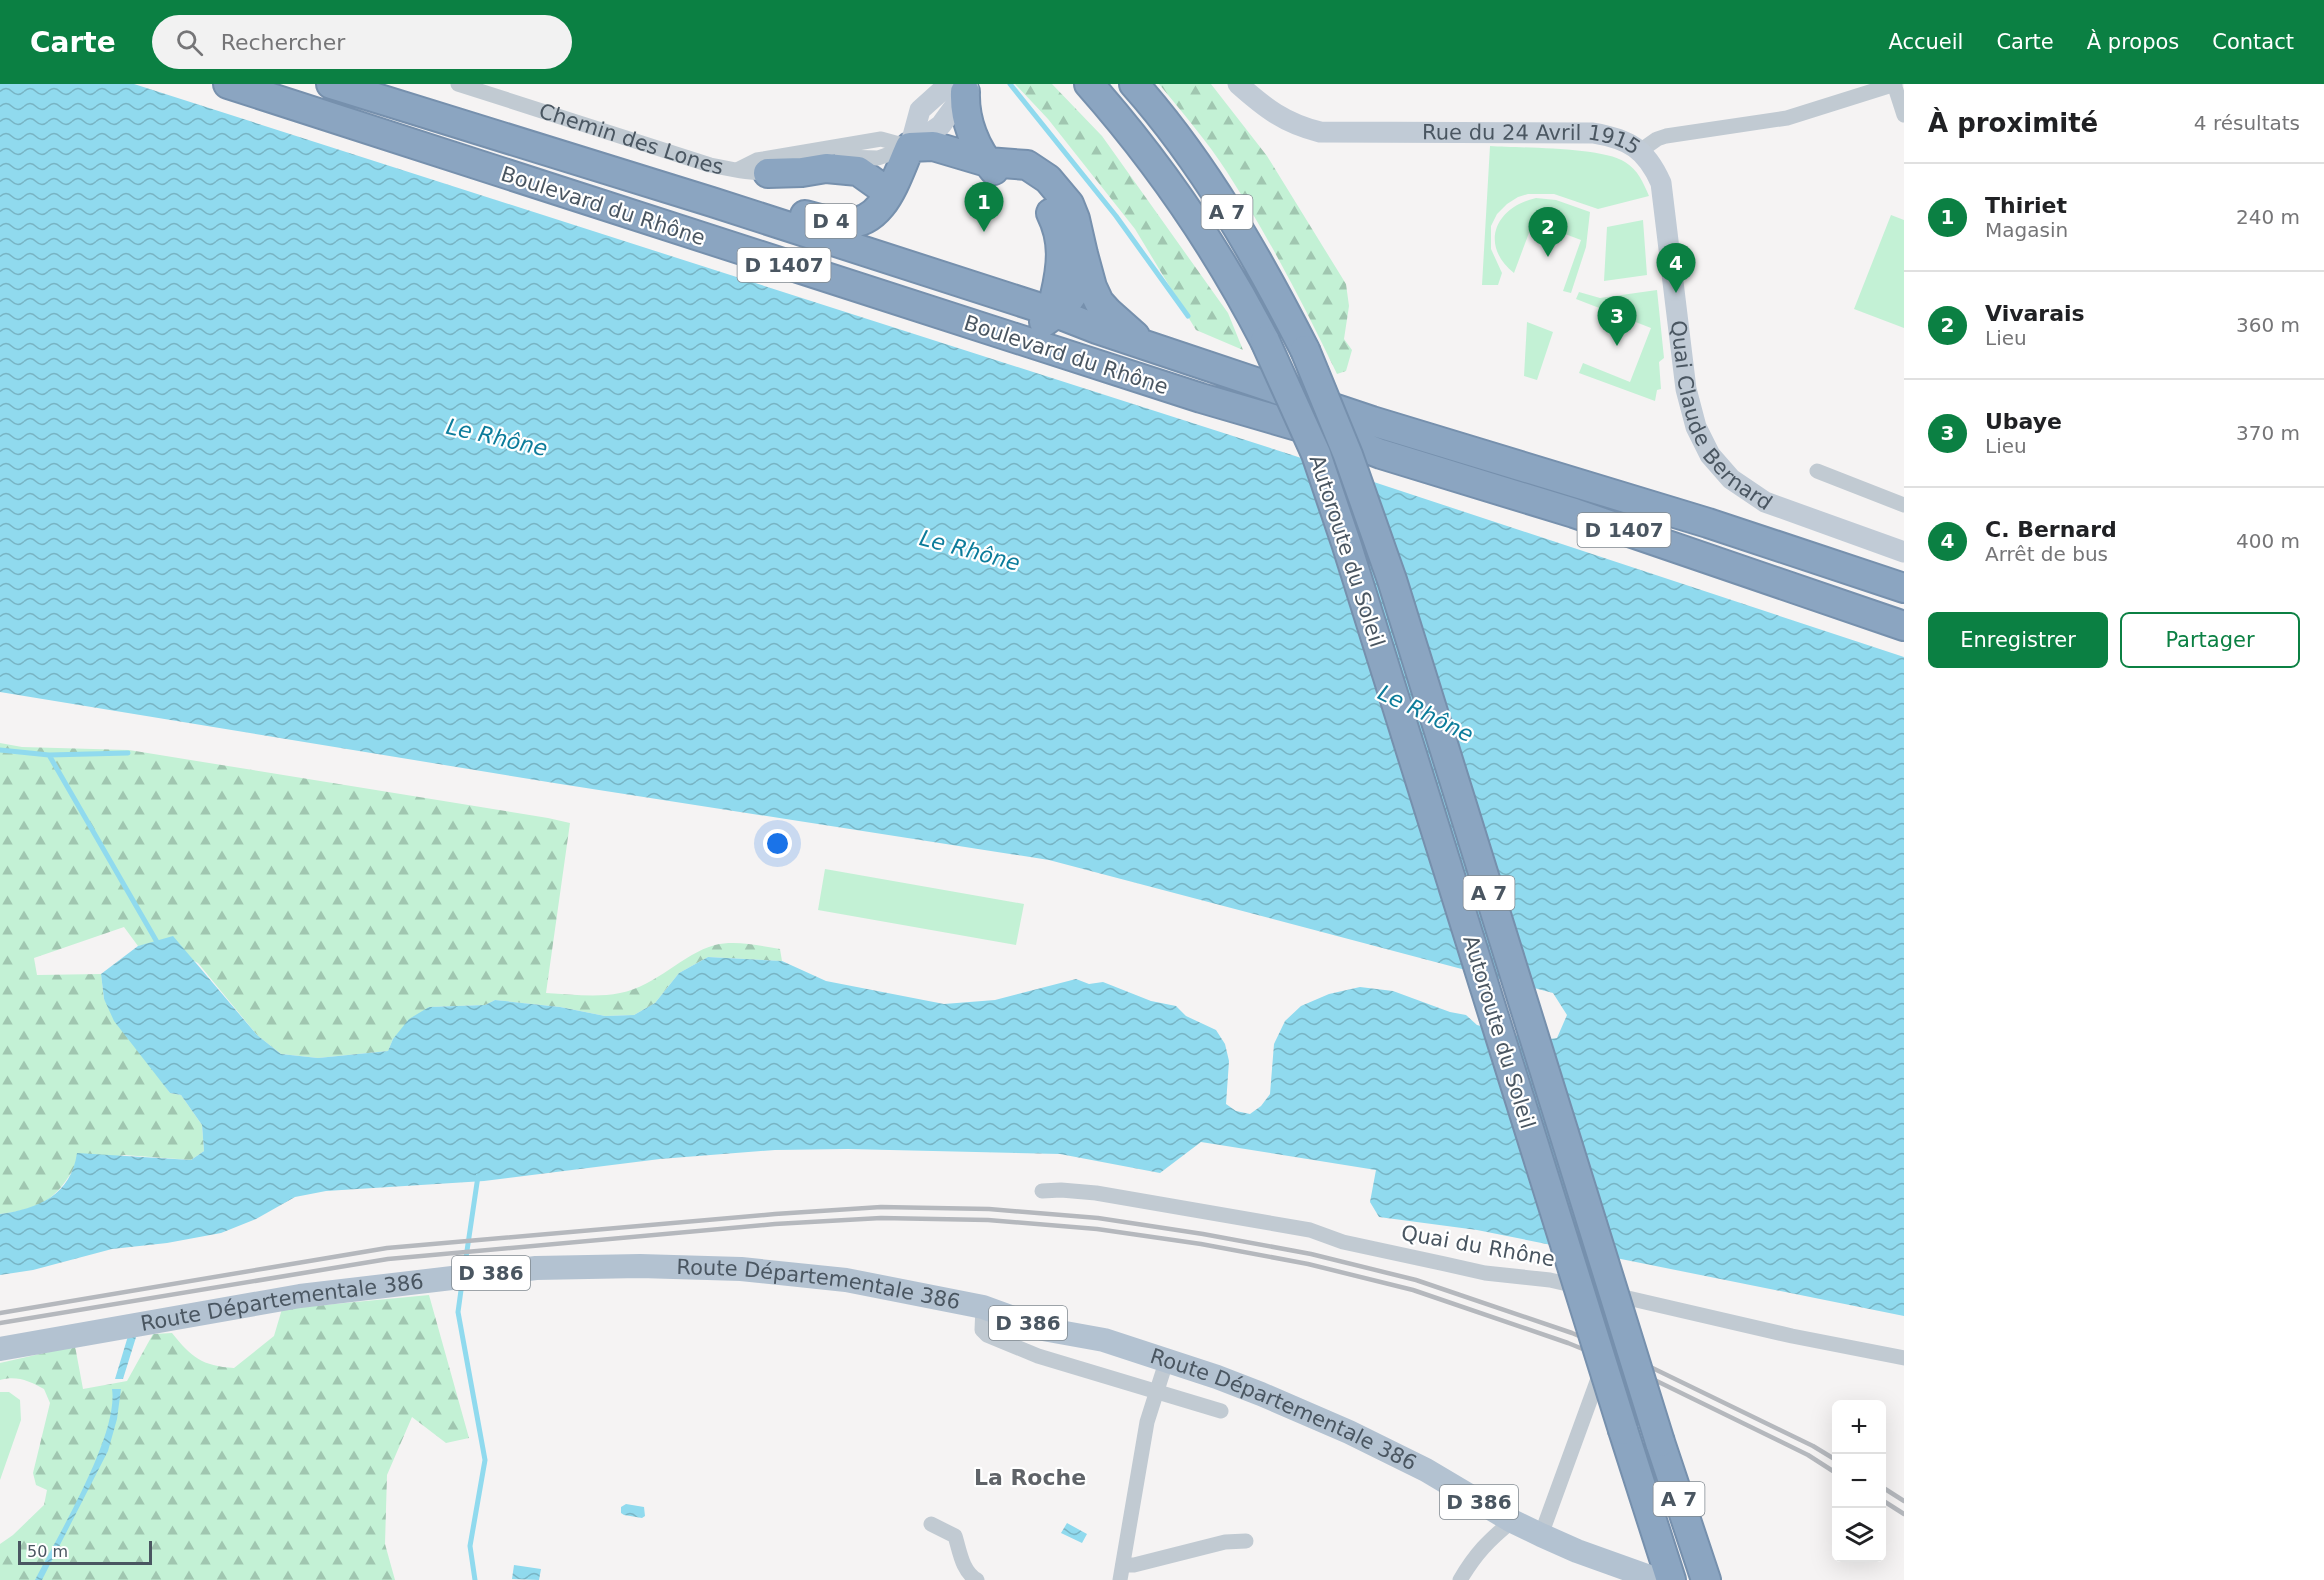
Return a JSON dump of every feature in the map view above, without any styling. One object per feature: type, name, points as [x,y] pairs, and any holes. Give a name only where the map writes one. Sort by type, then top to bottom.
[{"type":"highway","name":"Boulevard du Rhône","points":[[228,84],[1190,394],[1342,439],[1381,454],[1574,513],[1904,626]]},
{"type":"highway","name":"Boulevard du Rhône","points":[[331,84],[712,202],[1056,313],[1097,329],[1142,342],[1372,421],[1708,523],[1904,588]]},
{"type":"highway","name":"Autoroute du Soleil","points":[[1089,84],[1129,129],[1167,179],[1235,286],[1265,341],[1316,454],[1347,546],[1671,1580]]},
{"type":"highway","name":"Autoroute du Soleil","points":[[1134,84],[1198,164],[1280,302],[1305,350],[1348,455],[1392,580],[1660,1442],[1702,1569]]},
{"type":"highway","points":[[962,87],[969,128],[987,162],[994,170],[1018,181],[1032,191],[1042,200],[1057,225],[1062,242],[1062,262],[1055,297],[1056,313],[1065,334],[1077,345],[1201,382],[1342,439]]},
{"type":"highway","points":[[910,147],[933,146],[987,162],[1027,165],[1048,178],[1069,204],[1076,219],[1092,287],[1099,302],[1142,342]]},
{"type":"highway","name":"D 4","points":[[712,202],[745,199],[844,223],[862,221],[879,210],[890,193],[910,147]]},
{"type":"highway","points":[[768,173],[802,172],[826,168],[858,171],[890,193]]},
{"type":"highway","points":[[497,171],[641,201],[694,215],[887,275],[1015,320],[1040,324],[1066,306],[1073,295],[1083,254]]},
{"type":"main road","name":"Rue du 24 Avril 1915","points":[[1238,84],[1265,108],[1282,119],[1320,132],[1593,133],[1624,140],[1640,151]]},
{"type":"main road","name":"D 4","points":[[910,147],[920,110],[962,87]]},
{"type":"main road","name":"Quai Claude Bernard","points":[[1640,151],[1655,169],[1661,183],[1686,388],[1696,427],[1710,455],[1731,479],[1765,502],[1904,552]]},
{"type":"main road","name":"Route Départementale 386","points":[[0,1349],[300,1296],[536,1268],[640,1266],[760,1270],[876,1285],[983,1307],[1044,1329],[1104,1340],[1167,1359],[1262,1394],[1349,1432],[1426,1470],[1512,1521],[1541,1535],[1658,1580]]},
{"type":"street","name":"Chemin des Lones","points":[[458,84],[710,165],[736,170],[768,173],[840,157],[878,158],[910,147]]},
{"type":"street","name":"Rue du 24 Avril 1915","points":[[1640,151],[1657,139],[1666,136],[1787,118],[1895,84]]},
{"type":"street","points":[[1895,84],[1904,115]]},
{"type":"street","name":"Chemin des Lones","points":[[736,170],[757,160],[881,139],[910,147]]},
{"type":"street","points":[[1817,471],[1904,505]]},
{"type":"street","name":"Quai du Rhône","points":[[1042,1191],[1096,1193],[1310,1230],[1343,1242],[1475,1270],[1551,1281],[1625,1304],[1904,1358]]},
{"type":"street","points":[[983,1307],[982,1330],[987,1335],[1038,1356],[1221,1411]]},
{"type":"street","points":[[1121,1572],[1147,1422],[1167,1359]]},
{"type":"street","points":[[1541,1535],[1599,1376]]},
{"type":"street","points":[[1460,1580],[1476,1555],[1512,1521]]},
{"type":"street","points":[[931,1524],[955,1536],[964,1565],[971,1577],[977,1580]]},
{"type":"street","points":[[1121,1572],[1134,1565],[1224,1542],[1246,1541]]},
{"type":"green space","points":[[1015,84],[1052,84],[1102,136],[1228,313],[1243,350],[1196,330],[1135,229],[1048,119]]},
{"type":"green space","points":[[1159,84],[1211,84],[1267,156],[1346,284],[1349,306],[1344,339],[1352,350],[1346,371],[1337,374],[1285,271],[1242,196],[1211,149]]},
{"type":"green space","points":[[1490,146],[1580,151],[1614,157],[1625,162],[1637,173],[1649,196],[1598,209],[1554,194],[1528,194],[1518,197],[1497,214],[1491,226],[1491,249],[1502,273],[1498,285],[1482,285]]},
{"type":"green space","points":[[1536,198],[1556,200],[1590,212],[1586,247],[1571,293],[1563,291],[1581,240],[1533,222],[1514,273],[1503,262],[1497,251],[1496,228],[1502,218],[1510,210]]},
{"type":"green space","points":[[1891,215],[1904,220],[1904,328],[1854,309]]},
{"type":"green space","points":[[1643,220],[1647,275],[1604,281],[1607,227]]},
{"type":"green space","points":[[1657,290],[1664,358],[1659,362],[1661,389],[1657,390],[1655,401],[1579,373],[1583,363],[1630,382],[1651,328],[1576,299],[1579,292],[1600,298]]},
{"type":"green space","points":[[1527,322],[1553,332],[1537,380],[1524,376]]},
{"type":"green space","points":[[0,743],[22,747],[129,750],[570,823],[546,993],[602,995],[620,993],[646,984],[691,955],[715,945],[748,944],[780,949],[782,961],[708,957],[679,973],[655,1003],[634,1015],[605,1016],[560,1007],[495,1000],[485,1005],[429,1007],[393,1039],[388,1051],[318,1058],[281,1054],[257,1035],[198,963],[157,942],[138,946],[124,927],[34,958],[37,975],[101,974],[104,999],[170,1093],[181,1095],[202,1125],[204,1151],[191,1160],[124,1155],[76,1164],[62,1186],[46,1201],[26,1209],[0,1214]]},
{"type":"green space","points":[[825,869],[1024,904],[1016,945],[818,910]]},
{"type":"green space","points":[[429,1295],[469,1438],[446,1443],[412,1417],[387,1475],[385,1544],[395,1580],[0,1580],[0,1544],[13,1535],[44,1505],[47,1490],[36,1485],[33,1473],[50,1403],[44,1389],[23,1380],[0,1380],[0,1363],[75,1346],[83,1389],[127,1381],[153,1334],[172,1333],[198,1359],[213,1365],[234,1368],[274,1336],[282,1309]]},
{"type":"green space","points":[[0,1392],[9,1392],[20,1400],[21,1420],[0,1480]]},
{"type":"water","name":"Le Rhône","points":[[0,84],[134,84],[1289,454],[1904,657],[1904,1316],[1477,1230],[1379,1217],[1370,1202],[1376,1170],[1201,1142],[1160,1173],[1060,1154],[848,1149],[775,1150],[660,1159],[484,1181],[326,1191],[295,1197],[256,1219],[221,1233],[167,1243],[112,1249],[33,1270],[0,1275],[0,1214],[39,1204],[50,1197],[68,1180],[77,1153],[191,1160],[204,1151],[202,1125],[181,1095],[170,1093],[114,1021],[104,999],[101,974],[138,946],[173,936],[257,1035],[281,1054],[318,1058],[388,1051],[393,1039],[409,1019],[429,1007],[485,1005],[495,1000],[560,1007],[605,1016],[634,1015],[655,1003],[679,973],[708,957],[782,961],[826,981],[944,1004],[995,1000],[1076,979],[1089,984],[1103,982],[1151,1001],[1176,1006],[1186,1016],[1216,1030],[1225,1044],[1229,1061],[1226,1104],[1236,1111],[1250,1114],[1261,1106],[1270,1094],[1274,1044],[1285,1021],[1301,1006],[1329,994],[1360,987],[1393,991],[1450,1012],[1466,1015],[1477,1025],[1537,1041],[1557,1038],[1567,1015],[1553,993],[1049,860],[554,783],[0,692]]},
{"type":"water","points":[[137,1334],[123,1379],[115,1379],[128,1336]]},
{"type":"water","points":[[112,1389],[121,1389],[117,1419],[108,1451],[42,1580],[35,1580],[97,1458],[112,1409]]},
{"type":"water","points":[[626,1504],[644,1507],[645,1516],[642,1518],[624,1515],[621,1513],[621,1507]]},
{"type":"water","points":[[1067,1523],[1087,1534],[1082,1543],[1061,1533]]},
{"type":"water","points":[[514,1565],[541,1569],[539,1580],[512,1579]]},
{"type":"waterway","points":[[1010,84],[1116,216],[1188,316]]},
{"type":"waterway","points":[[0,750],[49,755],[128,753]]},
{"type":"waterway","points":[[49,755],[157,942]]},
{"type":"waterway","points":[[464,1271],[478,1176]]},
{"type":"waterway","points":[[462,1283],[458,1312],[485,1460],[470,1546],[475,1580]]},
{"type":"railway","points":[[0,1313],[387,1248],[881,1207],[989,1209],[1098,1218],[1203,1234],[1311,1254],[1416,1280],[1572,1333],[1636,1360],[1813,1446],[1832,1458]]},
{"type":"railway","points":[[0,1323],[388,1259],[775,1224],[881,1218],[988,1220],[1097,1229],[1201,1244],[1308,1264],[1413,1290],[1568,1343],[1632,1369],[1808,1455],[1832,1470]]},
{"type":"railway","points":[[1886,1490],[1904,1501]]},
{"type":"railway","points":[[1886,1503],[1904,1514]]},
{"type":"place","name":"Thiriet","points":[[984,232]]},
{"type":"place","name":"Vivarais","points":[[1548,257]]},
{"type":"place","name":"C. Bernard","points":[[1676,293]]},
{"type":"place","name":"Ubaye","points":[[1617,346]]},
{"type":"district","name":"La Roche","points":[[1030,1477]]}]
